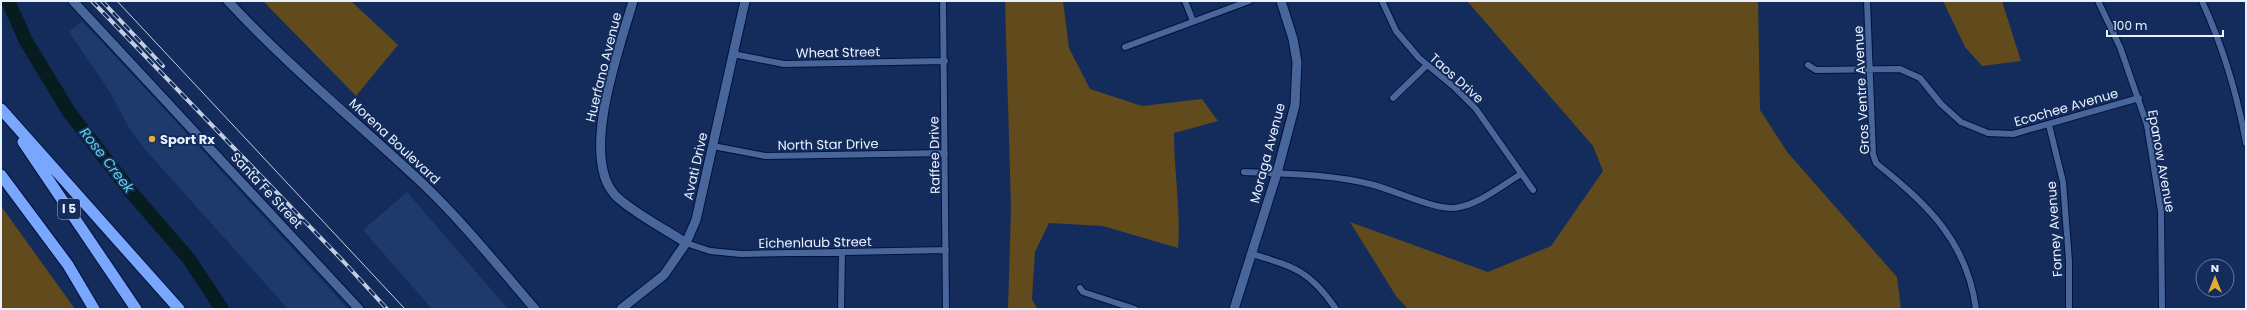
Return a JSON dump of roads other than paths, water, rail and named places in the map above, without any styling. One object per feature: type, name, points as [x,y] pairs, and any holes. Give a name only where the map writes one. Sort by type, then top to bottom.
[{"type":"highway","name":"I 5","points":[[1,109],[136,309]]},
{"type":"highway","points":[[1,109],[179,309]]},
{"type":"highway","name":"I 5","points":[[1,174],[68,265],[94,309]]},
{"type":"street","name":"Santa Fe Street","points":[[73,1],[360,309]]},
{"type":"street","name":"Morena Boulevard","points":[[228,1],[257,32],[423,184],[462,224],[535,309]]},
{"type":"street","name":"Huerfano Avenue","points":[[633,1],[604,109],[599,141],[602,171],[615,194],[686,243]]},
{"type":"street","name":"Avati Drive","points":[[620,309],[664,275],[686,243],[696,220],[745,1]]},
{"type":"street","name":"Raffee Drive","points":[[943,1],[945,61],[944,152],[946,309]]},
{"type":"street","points":[[1185,1],[1193,21]]},
{"type":"street","points":[[1124,47],[1249,1]]},
{"type":"street","name":"Moraga Avenue","points":[[1234,309],[1277,173],[1294,105],[1297,82],[1297,62],[1293,39],[1281,1]]},
{"type":"street","name":"Taos Drive","points":[[1382,1],[1396,31],[1427,65],[1454,87],[1476,109],[1533,190]]},
{"type":"street","name":"Gros Ventre Avenue","points":[[1867,1],[1871,69],[1873,154],[1876,163],[1928,207],[1949,235],[1966,268],[1976,309]]},
{"type":"street","name":"Epanow Avenue","points":[[2098,1],[2120,47],[2139,98],[2147,125],[2161,210],[2162,309]]},
{"type":"street","points":[[2202,1],[2225,57],[2240,109],[2246,143]]},
{"type":"street","name":"Wheat Street","points":[[733,54],[784,64],[945,61]]},
{"type":"street","points":[[1393,98],[1427,65]]},
{"type":"street","name":"Ecochee Avenue","points":[[1808,65],[1816,70],[1900,69],[1920,78],[1941,104],[1961,122],[1988,133],[2013,134],[2049,125],[2139,98]]},
{"type":"street","name":"Forney Avenue","points":[[2049,125],[2064,182],[2069,261],[2069,309]]},
{"type":"street","name":"North Star Drive","points":[[713,146],[765,156],[944,152]]},
{"type":"street","points":[[1244,172],[1315,175],[1373,185],[1441,206],[1454,208],[1473,202],[1521,174]]},
{"type":"street","name":"Eichenlaub Street","points":[[686,243],[710,251],[741,254],[946,250]]},
{"type":"street","points":[[841,309],[842,252]]},
{"type":"street","points":[[1252,254],[1293,266],[1321,288],[1336,309]]},
{"type":"street","points":[[1080,288],[1083,292],[1135,309]]},
{"type":"street","points":[[1109,309],[1111,301]]},
{"type":"waterway","name":"Rose Creek","points":[[8,1],[26,41],[69,112],[131,192],[189,259],[222,309]]},
{"type":"tram line","points":[[117,1],[405,309]]},
{"type":"railway","points":[[92,1],[343,261],[387,309]]},
{"type":"railway","points":[[102,1],[163,66]]},
{"type":"place","name":"Sport Rx","points":[[152,139]]}]
